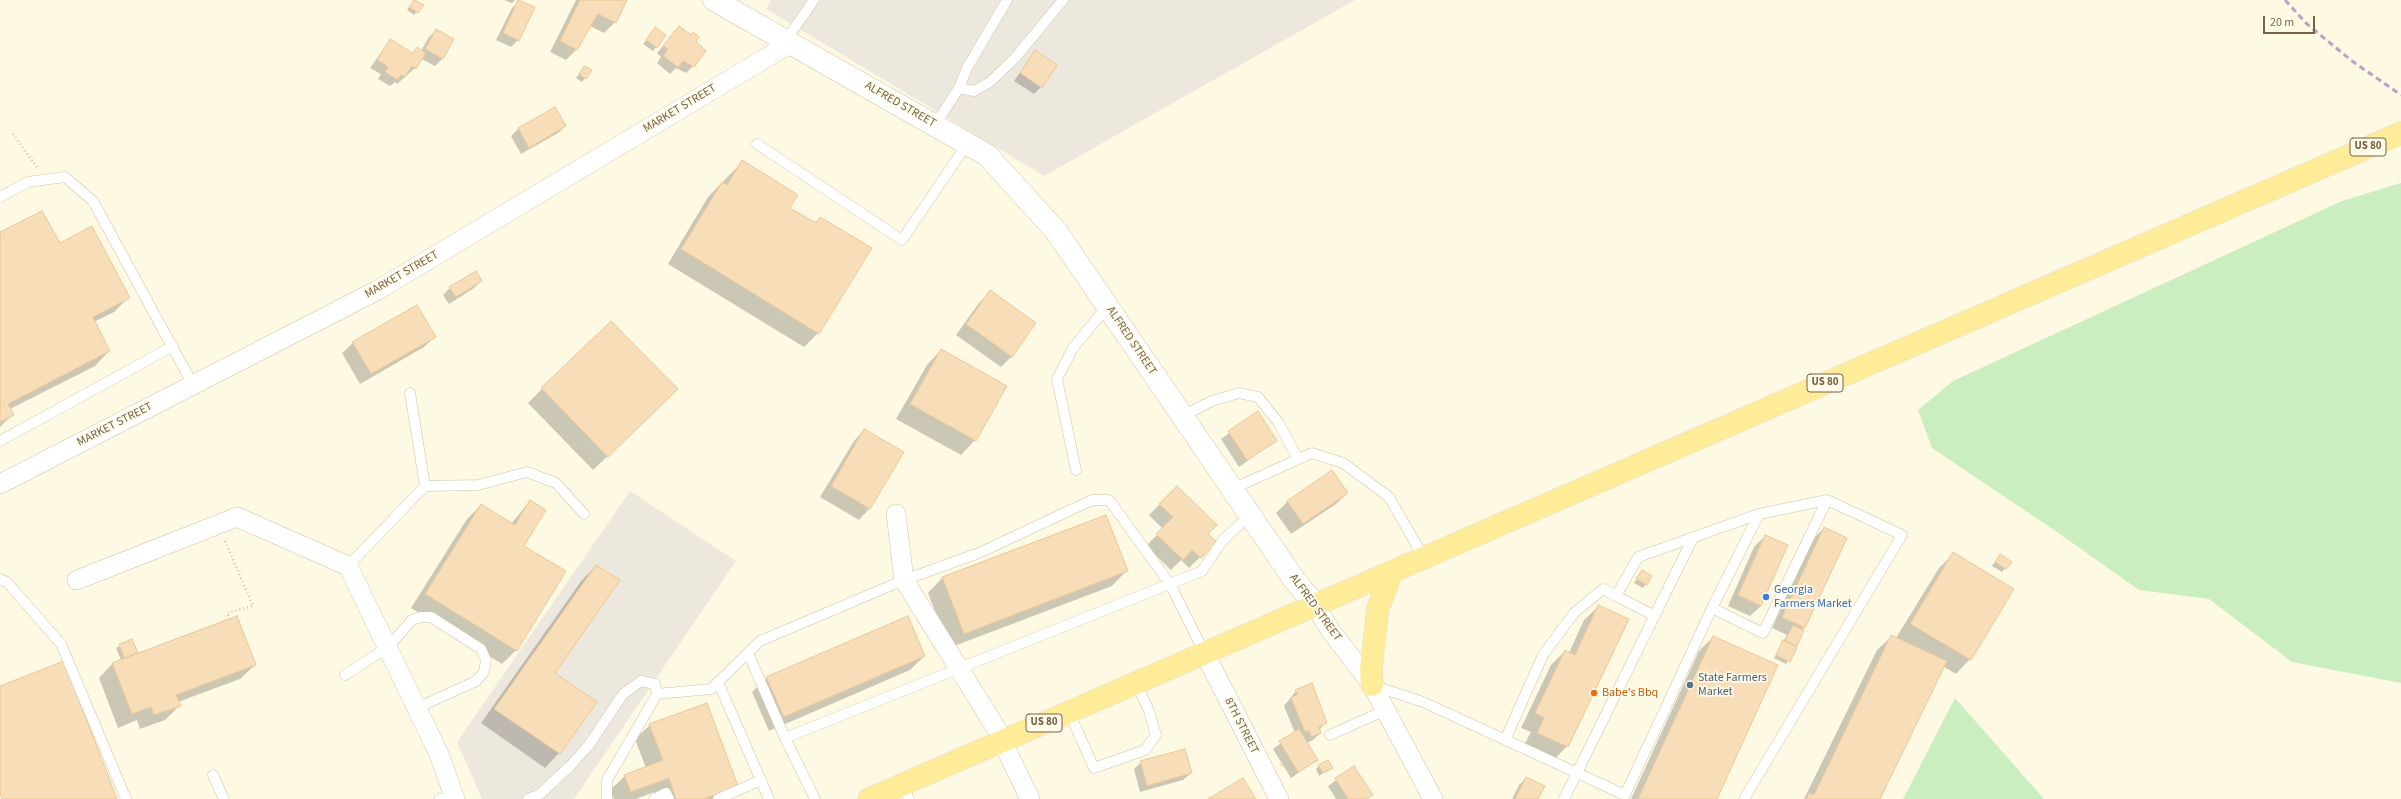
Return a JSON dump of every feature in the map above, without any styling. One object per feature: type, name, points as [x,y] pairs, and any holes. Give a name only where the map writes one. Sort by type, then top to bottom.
[{"type":"main road","name":"ALFRED STREET","points":[[720,1],[987,155],[1056,231],[1250,515],[1296,581],[1315,605]]},
{"type":"main road","name":"US 80","points":[[869,799],[906,792],[1004,741],[1204,652],[1392,572],[2335,160],[2401,134]]},
{"type":"main road","points":[[1372,685],[1371,669],[1378,608],[1392,572]]},
{"type":"street","name":"MARKET STREET","points":[[0,484],[376,291],[788,41]]},
{"type":"street","points":[[896,514],[904,580],[1004,741],[1030,799]]},
{"type":"street","points":[[77,580],[237,517],[348,566],[439,754],[449,798]]},
{"type":"street","name":"ALFRED STREET","points":[[1315,605],[1331,631],[1372,685],[1386,710],[1428,797]]},
{"type":"street","name":"8TH STREET","points":[[1204,652],[1251,731],[1279,799]]},
{"type":"lane","points":[[788,41],[814,0]]},
{"type":"lane","points":[[935,125],[959,88],[967,68],[1007,0]]},
{"type":"lane","points":[[959,88],[974,91],[990,82],[1015,58],[1063,0]]},
{"type":"lane","points":[[757,144],[902,240],[967,144]]},
{"type":"lane","points":[[0,197],[28,182],[65,176],[93,201],[193,385]]},
{"type":"lane","points":[[1076,470],[1057,379],[1073,348],[1108,305]]},
{"type":"lane","points":[[0,441],[173,346]]},
{"type":"lane","points":[[410,393],[425,486]]},
{"type":"lane","points":[[1182,416],[1212,401],[1239,393],[1258,397],[1278,422],[1298,459]]},
{"type":"lane","points":[[1232,489],[1312,453],[1343,463],[1389,497],[1424,558]]},
{"type":"lane","points":[[348,566],[425,486],[478,485],[527,472],[556,483],[584,514]]},
{"type":"lane","points":[[657,694],[711,689],[760,641],[904,580],[979,553],[1092,500],[1109,500],[1170,584],[1204,652]]},
{"type":"lane","points":[[1712,608],[1763,633],[1827,500]]},
{"type":"lane","points":[[1616,596],[1638,557],[1759,514],[1827,500],[1902,536],[1744,799]]},
{"type":"lane","points":[[1372,685],[1423,702],[1625,795],[1712,608],[1759,514]]},
{"type":"lane","points":[[785,738],[1202,570],[1223,540],[1250,515]]},
{"type":"lane","points":[[1564,799],[1693,538]]},
{"type":"lane","points":[[0,579],[7,582],[61,644],[126,799]]},
{"type":"lane","points":[[1505,740],[1543,655],[1574,612],[1603,589],[1655,616]]},
{"type":"lane","points":[[345,675],[388,647],[412,620],[431,617],[481,649],[486,660],[484,672],[476,681],[417,708]]},
{"type":"lane","points":[[748,653],[785,738],[815,799]]},
{"type":"lane","points":[[528,799],[540,794],[570,766],[589,745],[623,694],[641,680],[654,684],[657,694],[607,780],[607,799]]},
{"type":"lane","points":[[718,682],[769,799]]},
{"type":"lane","points":[[1068,712],[1094,768],[1145,750],[1156,735],[1149,711],[1136,683]]},
{"type":"lane","points":[[1330,736],[1386,710]]},
{"type":"lane","points":[[213,774],[224,799]]},
{"type":"lane","points":[[718,799],[761,780]]},
{"type":"lane","points":[[654,799],[666,794],[669,799]]},
{"type":"path","points":[[13,134],[45,179]]},
{"type":"path","points":[[217,524],[253,606],[227,613],[230,619]]},
{"type":"shaded area","points":[[771,0],[1355,0],[1044,176],[766,9]]},
{"type":"shaded area","points":[[630,491],[736,561],[574,799],[482,799],[457,742]]},
{"type":"green space","points":[[2401,183],[2401,683],[2292,662],[2209,599],[2139,590],[2057,532],[1932,448],[1918,410],[1953,381],[2342,201]]},
{"type":"green space","points":[[1955,698],[2044,799],[1903,799]]},
{"type":"building","points":[[414,0],[424,5],[418,13],[409,7]]},
{"type":"building","points":[[518,0],[535,7],[519,41],[503,33]]},
{"type":"building","points":[[580,0],[627,0],[616,23],[598,14],[577,50],[560,41]]},
{"type":"building","points":[[679,26],[691,35],[693,32],[699,37],[696,41],[706,51],[694,67],[683,61],[678,67],[663,56],[668,49],[663,46]]},
{"type":"building","points":[[655,27],[666,35],[657,48],[646,40]]},
{"type":"building","points":[[436,29],[454,39],[443,59],[425,49]]},
{"type":"building","points":[[390,39],[413,53],[417,47],[426,53],[416,69],[412,66],[405,77],[401,75],[398,80],[385,72],[388,67],[377,60]]},
{"type":"building","points":[[1035,50],[1057,65],[1042,88],[1020,73]]},
{"type":"building","points":[[584,66],[592,70],[586,79],[579,74]]},
{"type":"building","points":[[555,107],[566,126],[529,148],[518,128]]},
{"type":"building","points":[[742,160],[798,195],[790,208],[816,223],[820,217],[872,248],[819,334],[681,249],[722,182],[727,185]]},
{"type":"building","points":[[42,211],[60,243],[92,226],[130,298],[93,317],[110,351],[8,404],[14,415],[0,422],[0,232]]},
{"type":"building","points":[[476,271],[482,281],[456,297],[449,287]]},
{"type":"building","points":[[990,290],[1036,323],[1012,357],[966,324]]},
{"type":"building","points":[[417,305],[436,337],[371,374],[352,342]]},
{"type":"building","points":[[611,321],[678,389],[608,457],[541,388]]},
{"type":"building","points":[[941,349],[1007,386],[976,441],[910,404]]},
{"type":"building","points":[[1258,411],[1277,441],[1247,460],[1228,431]]},
{"type":"building","points":[[864,429],[904,452],[870,509],[831,486]]},
{"type":"building","points":[[1332,470],[1348,493],[1303,524],[1287,501]]},
{"type":"building","points":[[1177,486],[1217,525],[1208,534],[1217,542],[1201,558],[1192,550],[1183,560],[1156,534],[1173,517],[1159,504]]},
{"type":"building","points":[[530,500],[546,510],[524,546],[566,571],[517,651],[425,594],[481,504],[515,525]]},
{"type":"building","points":[[1106,515],[1128,571],[964,634],[942,577]]},
{"type":"building","points":[[1824,527],[1847,538],[1805,628],[1782,617]]},
{"type":"building","points":[[1765,535],[1788,545],[1761,606],[1738,595]]},
{"type":"building","points":[[1953,552],[2014,589],[1971,660],[1910,624]]},
{"type":"building","points":[[2000,554],[2012,562],[2006,569],[1995,562]]},
{"type":"building","points":[[596,565],[620,580],[555,673],[597,702],[560,754],[494,709]]},
{"type":"building","points":[[1642,570],[1652,576],[1647,585],[1636,579]]},
{"type":"building","points":[[1598,605],[1629,619],[1568,747],[1537,733],[1544,718],[1535,713],[1565,650],[1575,655]]},
{"type":"building","points":[[237,616],[256,665],[176,695],[181,706],[154,715],[151,707],[132,714],[112,663]]},
{"type":"building","points":[[908,616],[925,656],[784,717],[766,677]]},
{"type":"building","points":[[1793,625],[1804,630],[1797,646],[1785,641]]},
{"type":"building","points":[[1891,635],[1947,661],[1880,799],[1806,799],[1809,793],[1814,795]]},
{"type":"building","points":[[1713,636],[1778,665],[1717,799],[1638,799]]},
{"type":"building","points":[[132,639],[138,653],[124,658],[119,644]]},
{"type":"building","points":[[1783,640],[1797,647],[1790,662],[1776,655]]},
{"type":"building","points":[[64,661],[117,799],[2,799],[0,793],[0,686]]},
{"type":"building","points":[[1312,683],[1327,723],[1319,727],[1321,733],[1311,737],[1309,731],[1305,732],[1291,698],[1298,694],[1295,690]]},
{"type":"building","points":[[707,703],[738,786],[704,799],[676,799],[669,778],[631,792],[624,775],[663,760],[649,724]]},
{"type":"building","points":[[1299,729],[1318,760],[1298,772],[1279,741]]},
{"type":"building","points":[[1185,749],[1192,773],[1147,786],[1140,761]]},
{"type":"building","points":[[1328,760],[1333,768],[1323,773],[1318,765]]},
{"type":"building","points":[[1354,766],[1373,795],[1366,799],[1348,799],[1335,778]]},
{"type":"building","points":[[1526,777],[1545,786],[1538,799],[1515,799]]},
{"type":"building","points":[[1243,778],[1256,799],[1208,799]]},
{"type":"railway","points":[[2285,0],[2307,24],[2352,61],[2401,95]]},
{"type":"place","name":"Georgia Farmers Market","points":[[1766,597]]},
{"type":"place","name":"State Farmers Market","points":[[1690,685]]},
{"type":"place","name":"Babe's Bbq","points":[[1594,693]]}]
